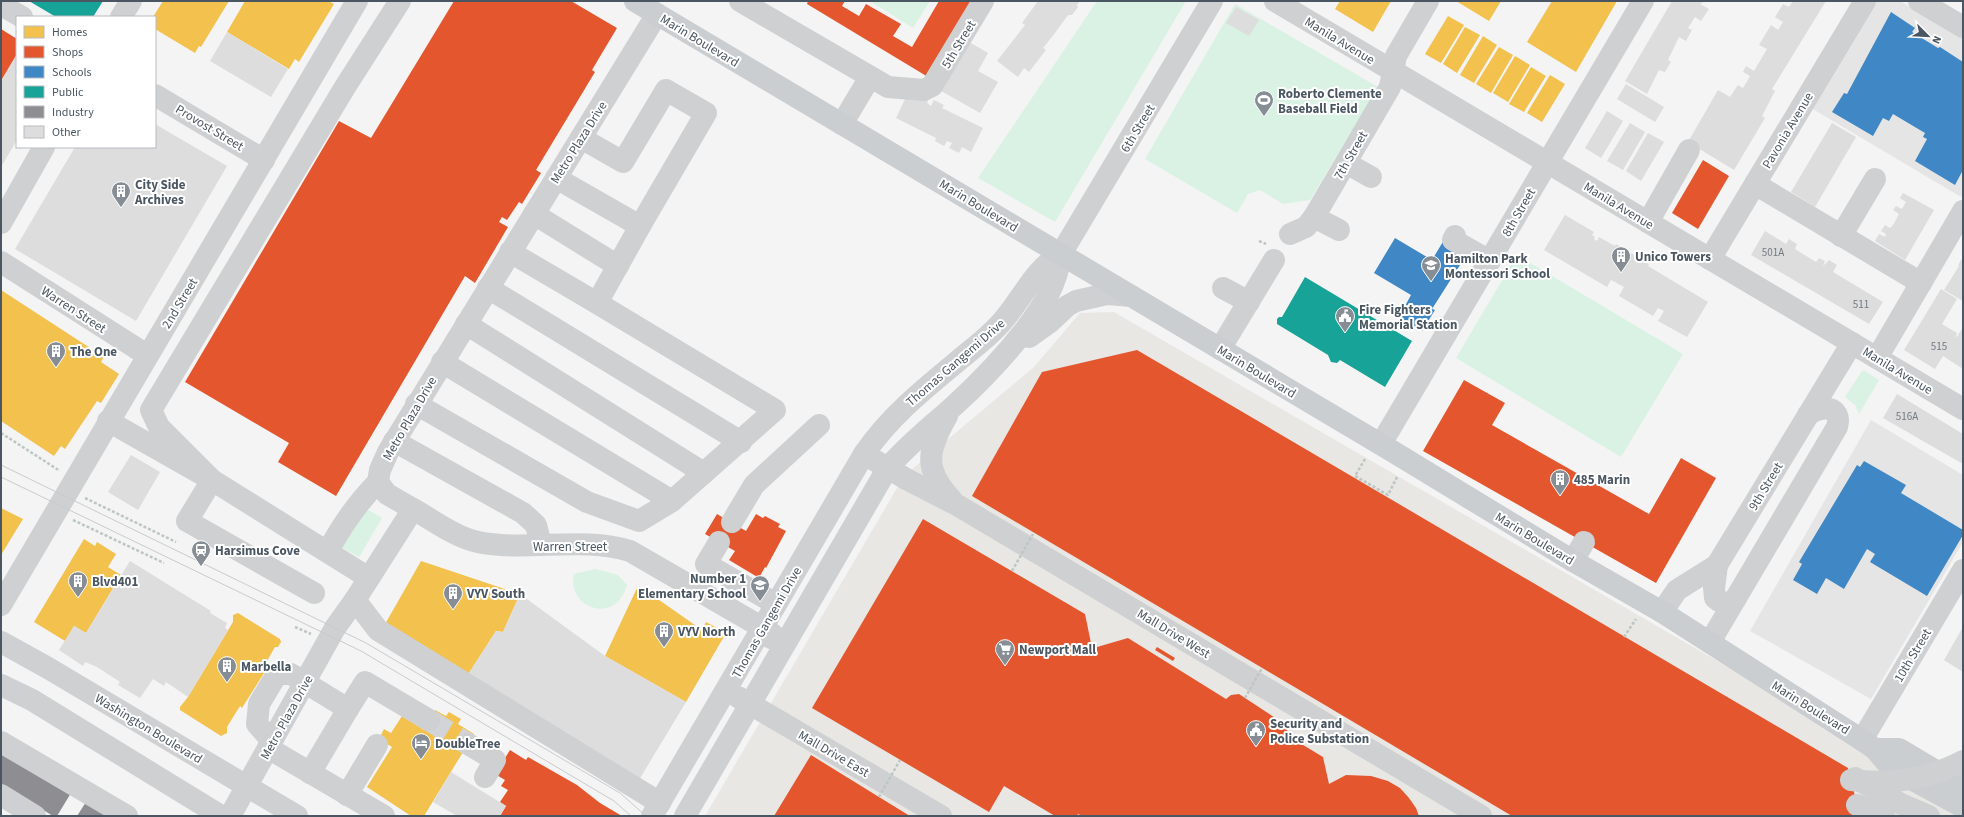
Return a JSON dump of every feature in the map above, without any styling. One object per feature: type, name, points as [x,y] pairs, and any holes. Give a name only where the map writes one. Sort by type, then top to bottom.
[{"type":"main road","name":"Marin Boulevard","points":[[635,1],[1381,444],[1573,561],[1662,612],[1868,744],[1891,768],[1963,807]]},
{"type":"main road","points":[[1868,744],[1899,749],[1963,787]]},
{"type":"street","points":[[122,16],[131,1]]},
{"type":"street","name":"2nd Street","points":[[1,604],[357,1]]},
{"type":"street","points":[[212,480],[159,426],[151,410],[345,87],[400,1]]},
{"type":"street","points":[[740,1],[870,77],[842,124]]},
{"type":"street","name":"5th Street","points":[[870,77],[888,87],[924,90],[932,86],[983,1]]},
{"type":"street","name":"6th Street","points":[[1061,254],[1212,1]]},
{"type":"street","name":"Manila Avenue","points":[[1275,1],[1963,409]]},
{"type":"street","name":"7th Street","points":[[1290,234],[1306,227],[1314,217],[1346,163],[1390,87],[1393,71],[1392,66],[1396,56],[1428,1]]},
{"type":"street","name":"8th Street","points":[[1381,444],[1643,1]]},
{"type":"street","name":"Pavonia Avenue","points":[[1710,259],[1865,1]]},
{"type":"street","points":[[1919,1],[1963,27]]},
{"type":"street","points":[[1,5],[20,16]]},
{"type":"street","name":"Metro Plaza Drive","points":[[378,482],[380,470],[394,441],[416,404],[657,14]]},
{"type":"street","points":[[316,70],[345,87]]},
{"type":"street","points":[[581,138],[623,162],[666,90],[706,113],[597,303]]},
{"type":"street","name":"Provost Street","points":[[156,96],[264,160]]},
{"type":"street","points":[[1,223],[43,148]]},
{"type":"street","points":[[1648,222],[1689,150]]},
{"type":"street","points":[[1346,163],[1371,177]]},
{"type":"street","points":[[556,178],[640,226]]},
{"type":"street","points":[[1841,236],[1875,179]]},
{"type":"street","points":[[1755,184],[1921,282]]},
{"type":"street","points":[[1877,358],[1963,211]]},
{"type":"street","points":[[534,214],[618,266]]},
{"type":"street","points":[[1314,217],[1339,230]]},
{"type":"street","points":[[1455,236],[1453,240],[1490,261]]},
{"type":"street","points":[[416,404],[594,505],[639,521],[672,501],[741,442],[775,410],[510,252]]},
{"type":"street","name":"Thomas Gangemi Drive","points":[[685,816],[887,469],[917,437],[956,404],[1009,352],[1049,296],[1057,279],[1061,254]]},
{"type":"street","name":"Thomas Gangemi Drive","points":[[656,809],[864,454],[886,425],[905,406],[997,327],[1016,306],[1043,268],[1061,254]]},
{"type":"street","points":[[1220,349],[1274,260]]},
{"type":"street","name":"Warren Street","points":[[1,262],[147,356]]},
{"type":"street","points":[[488,288],[741,442]]},
{"type":"street","points":[[1223,288],[1248,302]]},
{"type":"street","points":[[1009,352],[1076,301],[1107,294],[1131,296]]},
{"type":"street","points":[[466,324],[704,473]]},
{"type":"street","name":"9th Street","points":[[1662,612],[1677,590],[1717,565],[1852,343]]},
{"type":"street","points":[[442,362],[672,501]]},
{"type":"street","points":[[956,404],[934,439],[932,456],[936,479],[957,505]]},
{"type":"street","points":[[1710,642],[1838,427],[1836,414],[1830,409],[1816,409],[1808,415]]},
{"type":"street","points":[[108,421],[212,480],[328,550],[369,578]]},
{"type":"street","points":[[732,522],[754,485],[819,425]]},
{"type":"street","points":[[394,441],[523,513],[536,525],[541,545]]},
{"type":"street","name":"Mall Drive West","points":[[864,454],[887,469],[957,505],[1481,816]]},
{"type":"street","points":[[212,480],[187,521],[314,593]]},
{"type":"street","points":[[328,550],[346,519],[361,499],[378,482],[387,494],[412,509]]},
{"type":"street","name":"Metro Plaza Drive","points":[[230,816],[248,787],[335,628],[355,600],[412,509]]},
{"type":"street","name":"Warren Street","points":[[412,509],[456,533],[477,542],[541,545],[611,545],[630,551],[763,628]]},
{"type":"street","points":[[719,542],[706,564],[776,604]]},
{"type":"street","points":[[1573,561],[1584,542]]},
{"type":"street","points":[[1717,565],[1714,588],[1715,598],[1723,603],[1728,603],[1736,598]]},
{"type":"street","name":"10th Street","points":[[1868,744],[1963,570]]},
{"type":"street","points":[[355,600],[378,630],[656,809]]},
{"type":"street","points":[[762,685],[756,677],[760,662],[771,642],[772,634],[763,628]]},
{"type":"street","name":"Washington Boulevard","points":[[1,642],[53,671],[296,816]]},
{"type":"street","points":[[348,709],[290,674],[277,674],[259,704],[257,724],[270,745],[310,772],[384,816]]},
{"type":"street","points":[[310,772],[365,682],[429,720]]},
{"type":"street","points":[[1,685],[32,700],[221,816]]},
{"type":"street","name":"Mall Drive East","points":[[726,690],[942,816]]},
{"type":"street","points":[[1,742],[127,816]]},
{"type":"street","points":[[468,744],[495,760],[485,777]]},
{"type":"street","points":[[347,794],[378,745]]},
{"type":"street","points":[[1929,816],[1901,804],[1850,778],[1878,782],[1905,781],[1930,775],[1963,761]]},
{"type":"street","points":[[1,796],[35,816]]},
{"type":"street","points":[[1857,805],[1884,816]]},
{"type":"path","points":[[1,433],[62,472]]},
{"type":"path","points":[[1365,459],[1355,476],[1372,487],[1388,494],[1397,477]]},
{"type":"path","points":[[82,497],[176,542]]},
{"type":"path","points":[[69,518],[164,563]]},
{"type":"path","points":[[1012,571],[1033,534]]},
{"type":"path","points":[[1624,637],[1636,619]]},
{"type":"path","points":[[295,627],[317,637]]},
{"type":"path","points":[[1245,698],[1262,668]]},
{"type":"path","points":[[879,797],[900,760]]},
{"type":"shaded area","points":[[1860,1],[1900,1],[1963,38],[1963,194],[1961,197],[1801,102]]},
{"type":"shaded area","points":[[1114,312],[1963,803],[1963,816],[705,816],[904,476],[1033,368],[1080,313]]},
{"type":"shaded area","points":[[1871,420],[1963,475],[1963,542],[1871,699],[1750,631]]},
{"type":"green space","points":[[870,1],[930,1],[913,28]]},
{"type":"green space","points":[[1097,1],[1186,1],[1055,222],[978,178]]},
{"type":"green space","name":"Roberto Clemente Baseball Field","points":[[1235,4],[1378,87],[1310,200],[1283,204],[1260,190],[1248,194],[1237,213],[1145,159]]},
{"type":"green space","points":[[1517,255],[1683,354],[1621,457],[1456,358]]},
{"type":"green space","points":[[1862,371],[1865,371],[1879,380],[1859,414],[1855,405],[1845,397]]},
{"type":"green space","points":[[365,508],[382,518],[359,557],[342,548]]},
{"type":"green space","points":[[595,569],[618,575],[627,585],[621,598],[613,606],[603,609],[593,608],[584,603],[577,596],[573,586],[574,574]]},
{"type":"building: Homes","points":[[163,1],[229,1],[201,47],[199,46],[195,53],[156,30],[156,16],[154,16]]},
{"type":"building: Homes","points":[[245,1],[328,1],[334,4],[299,62],[295,59],[289,69],[227,32]]},
{"type":"building: Homes","points":[[1340,1],[1391,1],[1373,32],[1335,9]]},
{"type":"building: Homes","points":[[1456,1],[1501,1],[1489,21]]},
{"type":"building: Homes","points":[[1552,1],[1617,1],[1576,72],[1527,42]]},
{"type":"building: Homes","points":[[1448,16],[1464,25],[1441,63],[1425,54]]},
{"type":"building: Homes","points":[[1465,27],[1480,35],[1457,73],[1443,64]]},
{"type":"building: Homes","points":[[1483,36],[1497,45],[1474,83],[1460,75]]},
{"type":"building: Homes","points":[[1499,47],[1513,55],[1491,93],[1476,84]]},
{"type":"building: Homes","points":[[1515,56],[1530,65],[1508,102],[1493,93]]},
{"type":"building: Homes","points":[[1531,67],[1546,76],[1524,112],[1509,104]]},
{"type":"building: Homes","points":[[1550,75],[1565,84],[1542,122],[1527,113]]},
{"type":"building: Homes","name":"The One","points":[[1,290],[104,357],[101,362],[119,374],[101,403],[97,401],[65,449],[61,446],[54,456],[1,421]]},
{"type":"building: Homes","points":[[1,508],[23,519],[1,555]]},
{"type":"building: Homes","name":"Blvd401","points":[[84,539],[95,546],[97,542],[116,554],[108,567],[121,575],[86,633],[74,626],[65,641],[34,622]]},
{"type":"building: Homes","name":"VYV South","points":[[421,561],[520,594],[503,632],[496,631],[467,676],[384,626]]},
{"type":"building: Homes","name":"VYV North","points":[[637,588],[642,588],[702,630],[706,622],[726,633],[686,702],[605,656]]},
{"type":"building: Homes","name":"Marbella","points":[[238,613],[280,639],[281,642],[278,647],[275,647],[263,668],[266,670],[242,708],[240,706],[227,727],[227,733],[221,736],[180,710],[180,707],[188,697],[233,622],[233,615]]},
{"type":"building: Homes","name":"DoubleTree","points":[[435,710],[446,716],[449,712],[461,719],[458,724],[474,734],[424,816],[411,816],[367,787],[392,747],[379,739],[384,729],[391,733],[402,716],[424,730]]},
{"type":"building: Shops","points":[[454,1],[571,1],[617,28],[592,70],[595,72],[536,170],[541,173],[522,204],[519,202],[507,220],[502,217],[499,222],[508,227],[475,283],[465,276],[336,496],[278,462],[289,443],[185,382],[339,121],[371,138]]},
{"type":"building: Shops","points":[[808,1],[845,1],[842,6],[859,16],[866,4],[901,24],[893,36],[912,47],[939,1],[973,1],[928,77],[807,4]]},
{"type":"building: Shops","points":[[1,29],[16,38],[16,56],[1,81]]},
{"type":"building: Shops","points":[[1703,160],[1729,176],[1698,229],[1672,213]]},
{"type":"building: Shops","points":[[1137,350],[1848,768],[1860,816],[1512,816],[972,496],[1042,372]]},
{"type":"building: Shops","name":"485 Marin","points":[[1464,380],[1505,403],[1492,425],[1649,514],[1681,458],[1716,478],[1656,583],[1423,451]]},
{"type":"building: Shops","points":[[717,514],[746,531],[756,514],[763,518],[765,516],[780,524],[778,527],[786,531],[759,578],[729,560],[735,551],[705,534]]},
{"type":"building: Shops","name":"Newport Mall","points":[[923,519],[1085,614],[1091,643],[1097,647],[1128,638],[1226,699],[1231,695],[1239,694],[1289,727],[1285,734],[1323,757],[1329,784],[1346,775],[1371,776],[1388,781],[1400,788],[1409,798],[1416,808],[1419,816],[1082,816],[1078,814],[1077,816],[1055,816],[1004,786],[989,812],[812,708]]},
{"type":"building: Shops","points":[[1157,647],[1175,658],[1173,661],[1155,650]]},
{"type":"building: Shops","points":[[510,750],[526,760],[528,757],[577,785],[600,803],[622,816],[500,816],[506,806],[500,802],[508,790],[501,786],[505,780],[495,774]]},
{"type":"building: Shops","points":[[811,755],[879,797],[910,816],[774,816]]},
{"type":"building: Schools","points":[[1891,12],[1915,28],[1912,32],[1938,48],[1940,47],[1963,62],[1963,170],[1955,185],[1915,161],[1927,139],[1923,137],[1925,133],[1893,114],[1889,121],[1883,118],[1873,136],[1832,112],[1844,93],[1847,94]]},
{"type":"building: Schools","points":[[1395,238],[1432,260],[1444,240],[1467,254],[1432,309],[1435,310],[1422,331],[1399,317],[1411,295],[1374,273]]},
{"type":"building: Schools","points":[[1864,461],[1906,485],[1901,493],[1963,530],[1963,535],[1927,596],[1870,562],[1875,554],[1867,549],[1844,589],[1826,578],[1817,594],[1793,580],[1802,564],[1799,562],[1857,465],[1860,467]]},
{"type":"building: Public","points":[[29,1],[103,1],[94,16],[54,16]]},
{"type":"building: Public","name":"Fire Fighters Memorial Station","points":[[1305,277],[1412,341],[1385,387],[1340,360],[1337,363],[1331,362],[1328,355],[1277,324],[1277,319],[1282,317]]},
{"type":"building: Industry","points":[[1,750],[71,793],[57,816],[53,816],[1,784]]},
{"type":"building: Industry","points":[[86,802],[109,816],[77,816]]},
{"type":"building: Other","points":[[1038,1],[1080,1],[1077,5],[1078,7],[1072,15],[1068,15],[1043,48],[1046,50],[1029,72],[1024,68],[1018,77],[997,61],[1025,25],[1022,23]]},
{"type":"building: Other","points":[[1672,1],[1705,1],[1700,4],[1709,9],[1701,21],[1695,17],[1688,28],[1692,30],[1686,41],[1679,37],[1668,60],[1671,62],[1665,72],[1659,70],[1647,94],[1625,81]]},
{"type":"building: Other","points":[[1793,1],[1826,1],[1772,89],[1775,91],[1762,116],[1765,118],[1734,170],[1688,142],[1718,90],[1730,97],[1738,85],[1743,88],[1750,76],[1743,72],[1746,66],[1754,71],[1767,49],[1759,45],[1771,25],[1778,30],[1783,22],[1775,17],[1783,4],[1789,7]]},
{"type":"building: Other","points":[[1236,7],[1259,20],[1249,36],[1226,23]]},
{"type":"building: Other","points":[[227,32],[288,69],[271,97],[210,61]]},
{"type":"building: Other","points":[[964,39],[988,53],[978,71],[998,82],[980,113],[936,88]]},
{"type":"building: Other","points":[[16,56],[16,142],[1,167],[1,81]]},
{"type":"building: Other","points":[[1626,84],[1664,107],[1655,122],[1617,99]]},
{"type":"building: Other","points":[[907,95],[929,98],[927,103],[931,106],[934,100],[944,105],[942,108],[983,128],[971,152],[962,147],[959,153],[949,148],[952,143],[947,141],[944,146],[935,141],[936,138],[896,118]]},
{"type":"building: Other","points":[[1607,111],[1623,121],[1601,158],[1585,148]]},
{"type":"building: Other","points":[[1630,123],[1645,132],[1623,170],[1607,161]]},
{"type":"building: Other","points":[[1832,123],[1856,137],[1815,207],[1791,192]]},
{"type":"building: Other","name":"City Side Archives","points":[[156,125],[227,166],[136,321],[15,249],[74,148],[156,148]]},
{"type":"building: Other","points":[[1648,133],[1664,142],[1641,181],[1626,171]]},
{"type":"building: Other","points":[[1903,193],[1934,210],[1905,260],[1875,241],[1879,234],[1885,237],[1886,234],[1881,231],[1885,225],[1890,228],[1893,225],[1899,214],[1893,210],[1896,206],[1902,209],[1906,202],[1900,198]]},
{"type":"building: Other","name":"Unico Towers","points":[[1565,215],[1594,232],[1592,235],[1597,241],[1599,237],[1615,246],[1616,244],[1649,264],[1648,266],[1708,302],[1687,337],[1658,321],[1664,311],[1658,308],[1653,316],[1619,296],[1624,287],[1611,280],[1607,287],[1544,250]]},
{"type":"building: Other","points":[[1765,231],[1786,244],[1789,239],[1797,244],[1795,249],[1816,262],[1819,258],[1825,261],[1823,266],[1829,260],[1837,265],[1833,272],[1883,302],[1869,324],[1751,255]]},
{"type":"building: Other","points":[[1963,257],[1963,301],[1944,290]]},
{"type":"building: Other","points":[[1941,289],[1957,299],[1942,324],[1957,333],[1957,337],[1963,327],[1963,369],[1943,356],[1935,369],[1904,350]]},
{"type":"building: Other","points":[[1897,394],[1963,434],[1963,464],[1883,418]]},
{"type":"building: Other","points":[[131,455],[160,472],[138,510],[108,492]]},
{"type":"building: Other","points":[[130,561],[211,611],[210,613],[227,623],[225,628],[228,630],[188,697],[166,682],[164,686],[153,679],[140,698],[118,685],[120,682],[97,667],[85,662],[83,666],[59,650],[74,626],[86,633]]},
{"type":"building: Other","points":[[520,594],[605,656],[686,702],[639,780],[467,676],[496,631],[503,632]]},
{"type":"building: Other","points":[[1963,627],[1963,672],[1944,660]]},
{"type":"building: Other","points":[[451,772],[506,806],[500,816],[457,816],[433,802]]},
{"type":"tunnel","points":[[429,720],[468,744]]},
{"type":"tram line","points":[[1,465],[366,643],[620,793],[646,816]]},
{"type":"tram line","points":[[1,477],[361,651],[614,801],[631,816]]},
{"type":"place","name":"Roberto Clemente Baseball Field","points":[[1264,117]]},
{"type":"place","name":"City Side Archives","points":[[121,208]]},
{"type":"place","name":"Unico Towers","points":[[1621,273]]},
{"type":"place","name":"Hamilton Park Montessori School","points":[[1431,282]]},
{"type":"place","name":"Fire Fighters Memorial Station","points":[[1345,333]]},
{"type":"place","name":"The One","points":[[56,368]]},
{"type":"place","name":"485 Marin","points":[[1560,496]]},
{"type":"place","name":"Harsimus Cove","points":[[201,567]]},
{"type":"place","name":"Blvd401","points":[[78,598]]},
{"type":"place","name":"Number 1 Elementary School","points":[[760,602]]},
{"type":"place","name":"VYV South","points":[[453,610]]},
{"type":"place","name":"VYV North","points":[[664,648]]},
{"type":"place","name":"Newport Mall","points":[[1005,666]]},
{"type":"place","name":"Marbella","points":[[227,683]]},
{"type":"place","name":"Security and Police Substation","points":[[1256,747]]},
{"type":"place","name":"DoubleTree","points":[[421,760]]}]
